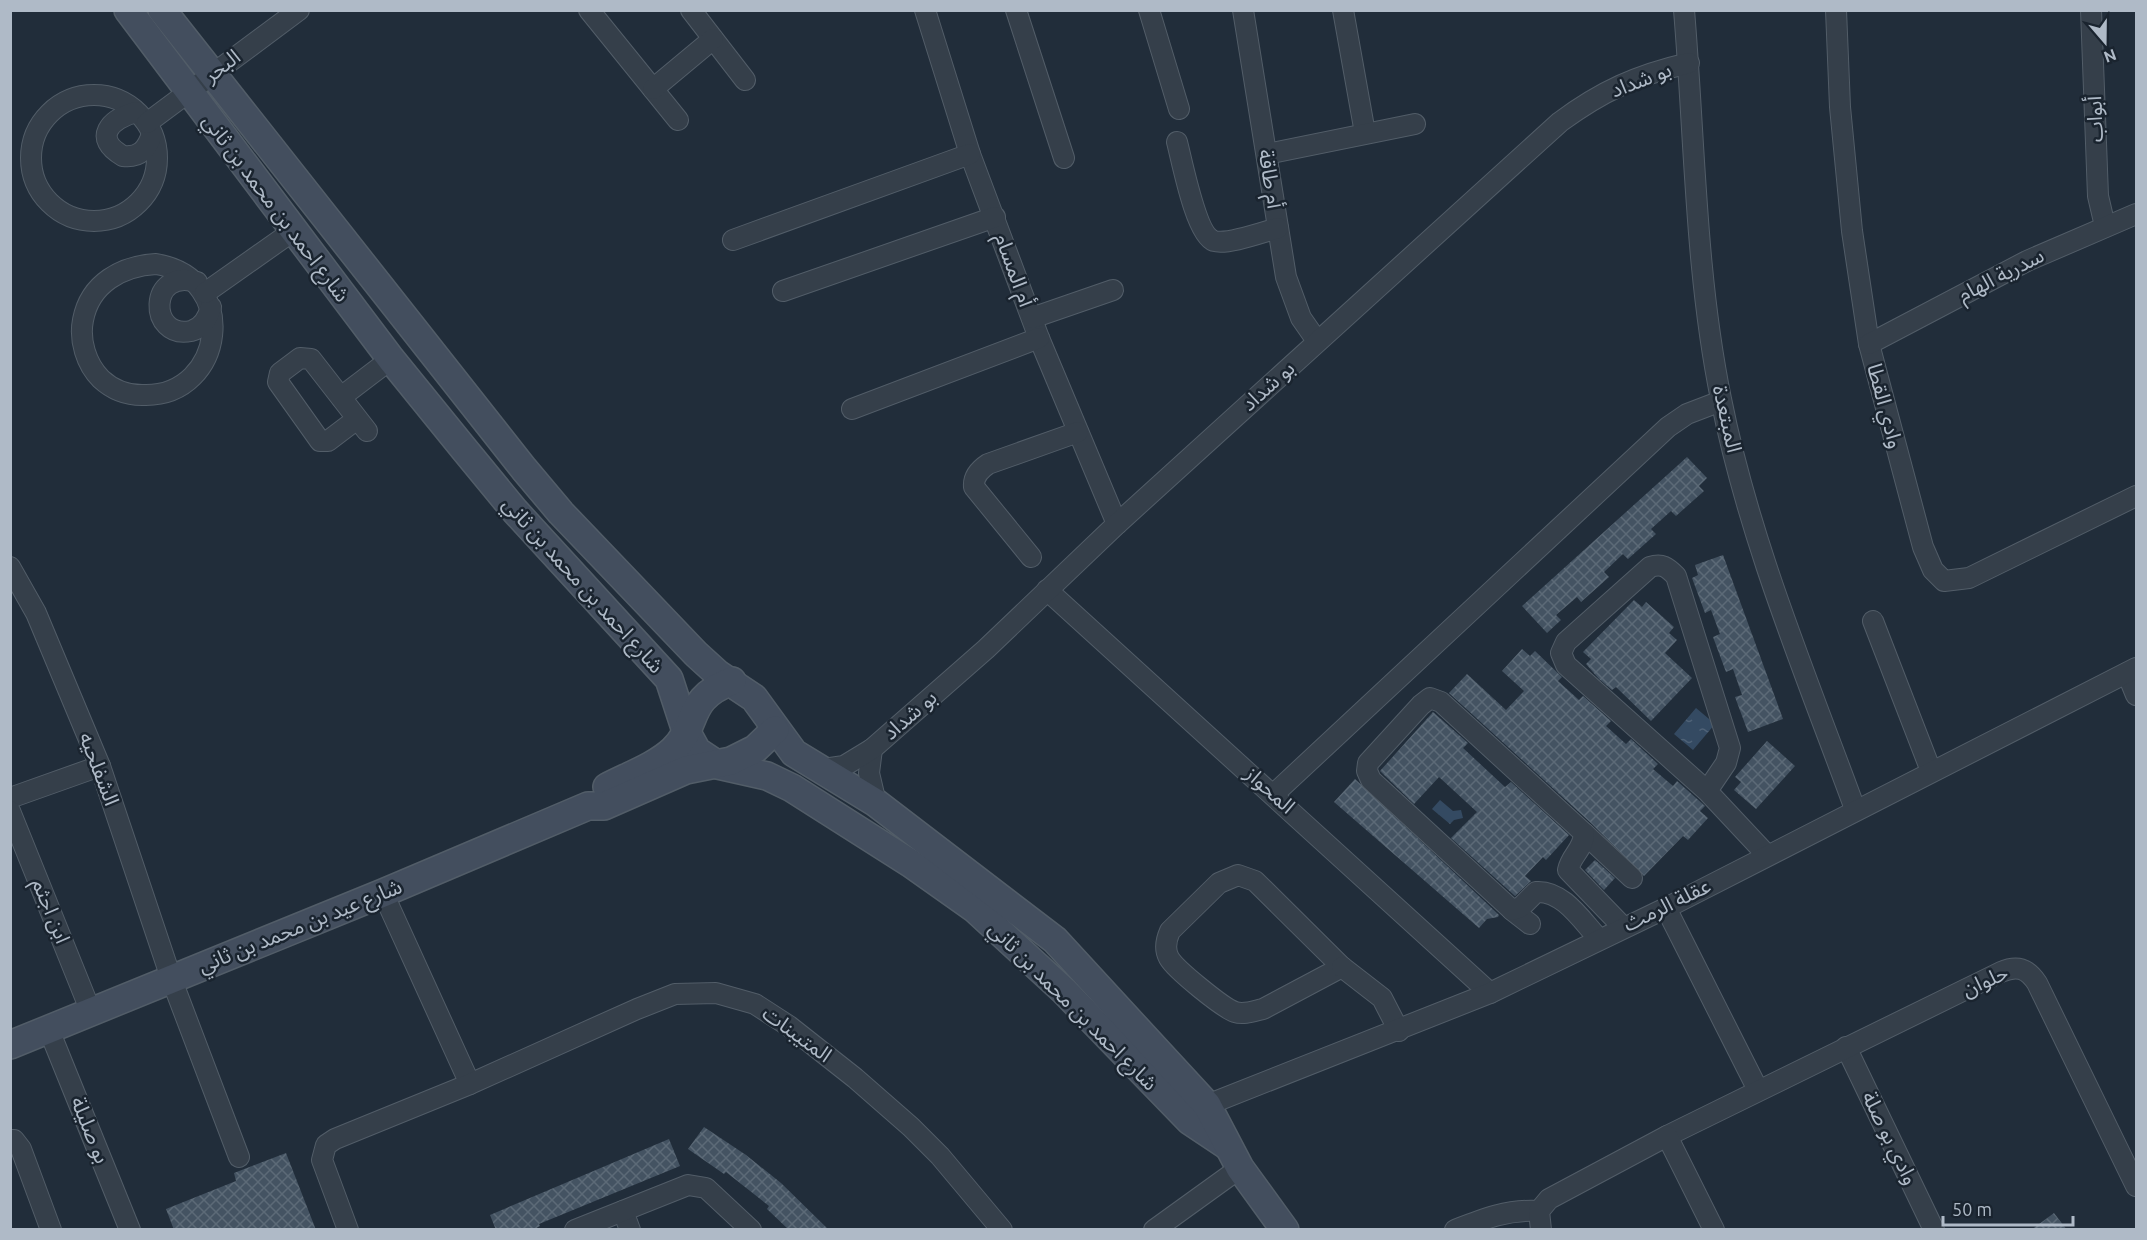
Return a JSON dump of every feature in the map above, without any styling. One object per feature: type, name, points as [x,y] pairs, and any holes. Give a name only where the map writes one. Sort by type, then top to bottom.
[{"type":"street","name":"شارع احمد بن محمد بن ثاني","points":[[128,10],[391,359],[515,511],[669,679],[686,731],[697,751],[718,765],[767,776],[792,788],[910,863],[975,909],[1198,1113]]},
{"type":"street","name":"شارع احمد بن محمد بن ثاني","points":[[162,10],[561,513],[696,654],[718,674],[732,681],[754,698],[775,730],[794,753],[817,770],[876,803],[1055,940],[1235,1158],[1285,1230]]},
{"type":"street","name":"البحر","points":[[145,123],[299,10]]},
{"type":"street","points":[[589,10],[678,120]]},
{"type":"street","points":[[691,10],[745,80]]},
{"type":"street","name":"أم المسام","points":[[925,10],[970,154],[1039,338],[1117,524]]},
{"type":"street","points":[[1016,10],[1064,158]]},
{"type":"street","points":[[1149,10],[1179,109]]},
{"type":"street","name":"أم طاقة","points":[[1243,10],[1278,228],[1292,298],[1301,318],[1317,341]]},
{"type":"street","points":[[1342,10],[1365,133]]},
{"type":"street","name":"المبتعدة","points":[[1684,10],[1698,237],[1721,400],[1760,544],[1855,809]]},
{"type":"street","name":"وادي القطا","points":[[1836,10],[1840,107],[1852,231],[1869,344],[1923,547],[1933,570],[1944,581],[1960,581],[1981,573],[2136,496]]},
{"type":"street","name":"أبواب","points":[[2091,10],[2098,196],[2105,226]]},
{"type":"street","points":[[653,89],[713,39]]},
{"type":"street","name":"بو شداد","points":[[817,770],[844,766],[872,749],[986,648],[1117,524],[1560,122],[1621,83],[1653,71],[1689,63]]},
{"type":"street","points":[[94,95],[118,100],[145,123],[157,158],[153,182],[143,198],[129,210],[106,220],[82,220],[59,211],[41,194],[32,171],[32,146],[38,129],[49,114],[70,100],[94,95]]},
{"type":"street","points":[[1267,154],[1415,124]]},
{"type":"street","points":[[1177,142],[1200,225],[1208,237],[1221,242],[1278,228]]},
{"type":"street","points":[[733,240],[970,154]]},
{"type":"street","name":"سدرية الهام","points":[[1869,344],[2027,261],[2136,214]]},
{"type":"street","points":[[783,291],[995,217]]},
{"type":"street","points":[[204,294],[293,231]]},
{"type":"street","points":[[156,264],[184,272],[204,294],[214,322],[209,352],[192,376],[166,392],[135,396],[121,392],[107,385],[89,363],[82,335],[87,307],[98,289],[114,274],[141,265],[156,264]]},
{"type":"street","points":[[1032,318],[1113,290]]},
{"type":"street","points":[[852,409],[1039,338]]},
{"type":"street","points":[[305,357],[311,359],[341,397],[362,425],[328,441],[320,441],[278,382],[278,378],[296,361],[305,357]]},
{"type":"street","points":[[341,397],[391,359]]},
{"type":"street","points":[[1274,794],[1668,427],[1687,414],[1721,400]]},
{"type":"street","points":[[1031,557],[974,488],[974,481],[981,468],[988,464],[1078,432]]},
{"type":"street","points":[[1707,791],[1726,763],[1730,748],[1676,576],[1667,567],[1658,564],[1650,567],[1566,642],[1561,653],[1566,665],[1707,791],[1766,854]]},
{"type":"street","name":"الشفلحيه","points":[[14,579],[100,766],[171,978],[239,1157]]},
{"type":"street","name":"المحواز","points":[[1047,590],[1274,794],[1490,993]]},
{"type":"street","points":[[1873,621],[1931,771]]},
{"type":"street","points":[[2132,670],[2136,694]]},
{"type":"street","name":"عقلة الرمث","points":[[1198,1113],[1490,993],[1666,908],[1766,854],[2132,670]]},
{"type":"street","name":"شارع عيد بن محمد بن ثاني","points":[[588,806],[590,799],[597,792],[667,755],[686,731],[692,712],[705,696],[732,681]]},
{"type":"street","points":[[1530,924],[1371,780],[1367,771],[1368,763],[1420,705],[1430,698],[1441,702],[1632,879]]},
{"type":"street","name":"شارع عيد بن محمد بن ثاني","points":[[10,1045],[383,893],[588,806],[604,806],[686,770],[731,762],[755,749],[775,730]]},
{"type":"street","name":"بو شداد","points":[[872,749],[869,773],[876,803]]},
{"type":"street","points":[[10,798],[100,766]]},
{"type":"street","name":"ابن اجثم","points":[[10,811],[91,1012]]},
{"type":"street","points":[[1584,833],[1584,844],[1570,859],[1568,870],[1623,927]]},
{"type":"street","points":[[1342,967],[1263,1009],[1249,1013],[1235,1012],[1174,964],[1166,950],[1166,940],[1170,931],[1219,883],[1228,877],[1247,876],[1342,967],[1382,998],[1399,1031]]},
{"type":"street","points":[[1512,910],[1521,907],[1536,892],[1547,891],[1562,900],[1599,939]]},
{"type":"street","points":[[383,893],[470,1084]]},
{"type":"street","points":[[1666,908],[1758,1090]]},
{"type":"street","name":"حلوان","points":[[1540,1220],[1549,1199],[1565,1188],[1758,1090],[2011,968],[2022,968],[2031,974],[2037,983],[2136,1186]]},
{"type":"street","name":"المتيبنات","points":[[348,1230],[322,1160],[326,1145],[335,1139],[470,1084],[675,994],[716,993],[755,1004],[789,1026],[855,1078],[911,1126],[968,1186],[1002,1230]]},
{"type":"street","name":"بو صليلة","points":[[49,1030],[130,1230]]},
{"type":"street","name":"وادي بو صلة","points":[[1846,1047],[1934,1230]]},
{"type":"street","points":[[1666,1136],[1714,1230]]},
{"type":"street","points":[[10,1140],[14,1140],[21,1149],[51,1230]]},
{"type":"street","points":[[1154,1230],[1235,1158]]},
{"type":"street","points":[[575,1230],[688,1185],[697,1185],[719,1197],[751,1230]]},
{"type":"street","points":[[1455,1230],[1498,1214],[1520,1210],[1540,1220]]},
{"type":"street","points":[[622,1211],[630,1230]]},
{"type":"water","points":[[1696,708],[1715,724],[1693,750],[1674,734]]},
{"type":"water","points":[[1440,800],[1453,811],[1461,810],[1463,818],[1454,820],[1450,824],[1432,809]]},
{"type":"building","points":[[1687,457],[1707,478],[1699,486],[1704,491],[1676,516],[1671,511],[1651,529],[1656,534],[1628,559],[1623,554],[1604,572],[1609,577],[1581,602],[1577,597],[1556,615],[1561,620],[1547,633],[1522,606]]},
{"type":"building","points":[[1723,555],[1783,719],[1748,732],[1735,697],[1742,695],[1733,669],[1726,672],[1713,637],[1720,634],[1711,610],[1705,613],[1692,578],[1698,575],[1695,565]]},
{"type":"building","points":[[1634,600],[1642,607],[1646,602],[1674,627],[1669,633],[1677,640],[1665,653],[1692,678],[1651,721],[1616,687],[1612,690],[1599,679],[1586,664],[1591,659],[1583,652]]},
{"type":"building","points":[[1522,649],[1530,656],[1535,651],[1562,677],[1558,681],[1579,700],[1583,696],[1611,721],[1606,726],[1626,744],[1631,739],[1658,764],[1653,769],[1673,786],[1677,781],[1705,806],[1700,811],[1708,818],[1688,840],[1683,836],[1644,876],[1592,824],[1449,693],[1467,674],[1506,710],[1524,691],[1502,671]]},
{"type":"building","points":[[1433,712],[1468,743],[1463,748],[1505,787],[1511,782],[1569,835],[1546,860],[1543,857],[1525,876],[1531,881],[1515,896],[1451,838],[1477,812],[1439,777],[1414,804],[1380,771]]},
{"type":"building","points":[[1767,741],[1795,766],[1756,809],[1734,790],[1741,782],[1735,777]]},
{"type":"building","points":[[1355,779],[1499,915],[1498,917],[1487,919],[1479,928],[1334,802]]},
{"type":"building","points":[[1595,860],[1615,878],[1604,890],[1585,870]]},
{"type":"building","points":[[704,1127],[746,1155],[781,1183],[829,1230],[789,1230],[767,1209],[769,1206],[726,1172],[724,1174],[688,1149]]},
{"type":"building","points":[[669,1139],[680,1166],[539,1224],[540,1226],[533,1230],[496,1230],[490,1215]]},
{"type":"building","points":[[286,1153],[316,1230],[174,1230],[166,1209],[236,1181],[234,1173]]},
{"type":"building","points":[[2054,1213],[2067,1230],[2031,1230]]}]
